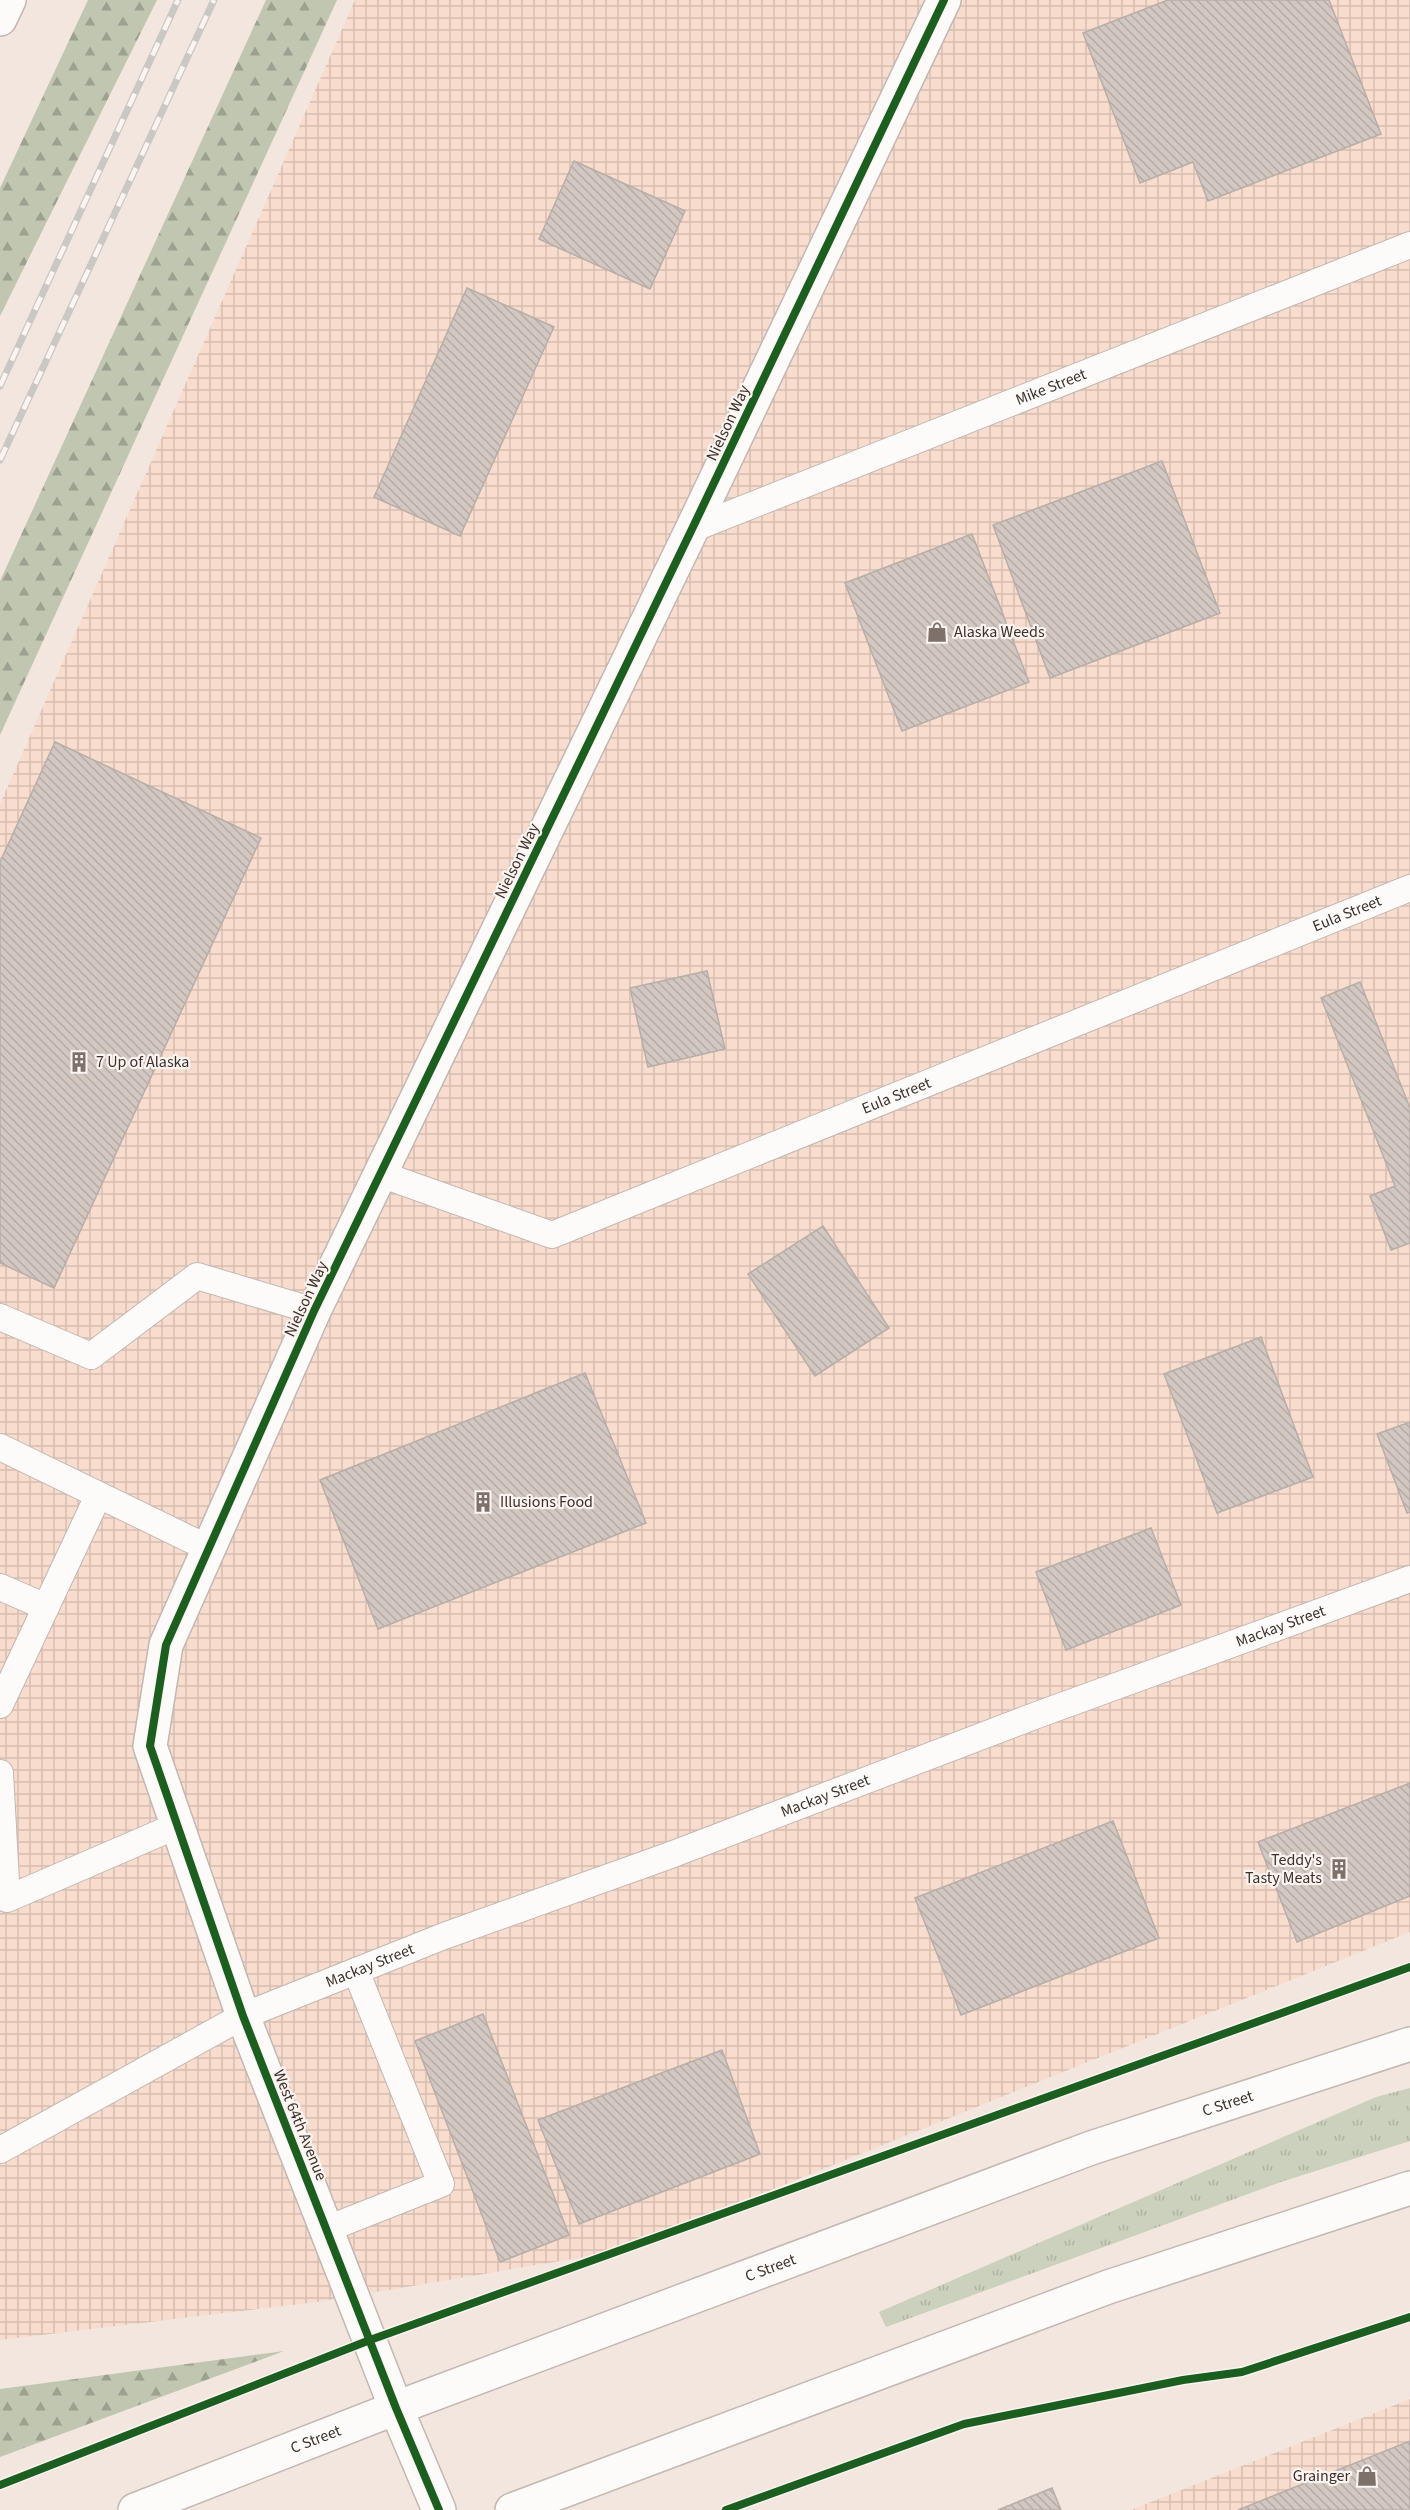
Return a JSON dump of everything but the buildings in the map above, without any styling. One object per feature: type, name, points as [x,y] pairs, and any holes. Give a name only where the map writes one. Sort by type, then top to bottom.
[{"type":"street","points":[[0,19],[9,0]]},
{"type":"street","name":"Nielson Way","points":[[150,1746],[166,1645],[314,1311],[692,529],[944,0]]},
{"type":"street","name":"West 64th Avenue","points":[[150,1746],[243,2016],[396,2408],[439,2510]]},
{"type":"street","name":"C Street","points":[[135,2510],[396,2408],[1091,2148],[1410,2044]]},
{"type":"street","points":[[512,2510],[1108,2287],[1410,2188]]},
{"type":"lane","name":"Mike Street","points":[[692,529],[1410,245]]},
{"type":"lane","name":"Eula Street","points":[[380,1174],[552,1235],[1410,888]]},
{"type":"lane","points":[[0,1317],[91,1356],[197,1276],[314,1311]]},
{"type":"lane","points":[[0,1447],[210,1549]]},
{"type":"lane","points":[[0,1705],[98,1496]]},
{"type":"lane","name":"Mackay Street","points":[[0,2150],[243,2016],[444,1936],[1410,1579]]},
{"type":"lane","points":[[0,1587],[46,1607]]},
{"type":"lane","points":[[0,1773],[3,1905],[176,1826]]},
{"type":"lane","points":[[327,2229],[441,2184],[357,1971]]},
{"type":"shaded area","points":[[355,0],[1410,0],[1410,1932],[620,2251],[317,2302],[0,2340],[0,804]]},
{"type":"shaded area","points":[[1410,2399],[1410,2510],[1131,2510]]},
{"type":"green space","points":[[88,0],[157,0],[0,316],[0,188]]},
{"type":"green space","points":[[266,0],[337,0],[0,735],[0,581]]},
{"type":"green space","points":[[1410,2088],[1410,2141],[1281,2182],[886,2327],[879,2312],[1376,2097]]},
{"type":"green space","points":[[284,2351],[0,2457],[0,2389]]},
{"type":"railway","points":[[0,386],[178,0]]},
{"type":"railway","points":[[0,460],[214,0]]},
{"type":"cycle path","points":[[439,2510],[396,2408],[243,2016],[150,1746],[166,1645],[314,1311],[692,529],[944,0]]},
{"type":"cycle path","points":[[0,2485],[370,2340],[1410,1967]]},
{"type":"cycle path","points":[[726,2510],[964,2424],[1183,2380],[1242,2372],[1410,2317]]},
{"type":"place","name":"Alaska Weeds","points":[[937,632]]},
{"type":"place","name":"7 Up of Alaska","points":[[79,1062]]},
{"type":"place","name":"Illusions Food","points":[[483,1502]]},
{"type":"place","name":"Teddy's Tasty Meats","points":[[1339,1869]]},
{"type":"place","name":"Grainger","points":[[1367,2476]]}]
